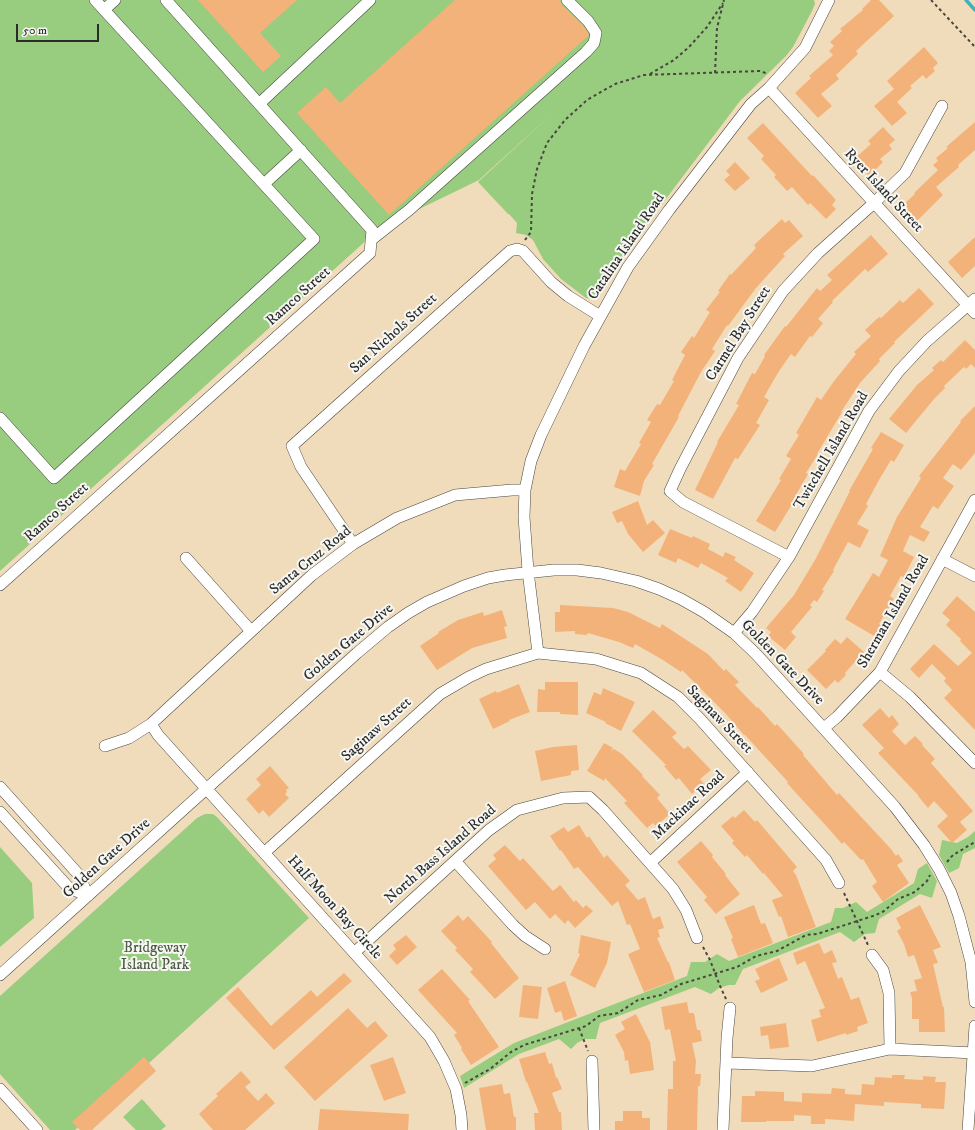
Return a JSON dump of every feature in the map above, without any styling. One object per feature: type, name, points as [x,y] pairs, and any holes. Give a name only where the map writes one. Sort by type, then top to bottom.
[{"type":"street","points":[[0,418],[54,478],[314,239],[95,0]]},
{"type":"street","points":[[104,10],[115,0]]},
{"type":"street","points":[[166,0],[372,230],[371,240]]},
{"type":"street","points":[[259,104],[370,0]]},
{"type":"street","points":[[371,240],[410,210],[586,52],[594,43],[596,33],[588,21],[567,0]]},
{"type":"street","name":"Catalina Island Road","points":[[538,653],[528,571],[524,517],[525,490],[531,461],[541,435],[556,402],[600,316],[628,267],[669,210],[751,104],[769,88],[805,48],[829,0]]},
{"type":"street","name":"Ryer Island Street","points":[[769,88],[874,203],[971,302],[975,313]]},
{"type":"street","name":"Carmel Bay Street","points":[[789,557],[683,502],[670,491],[738,358],[783,291],[818,253],[905,173],[942,106]]},
{"type":"street","points":[[264,184],[301,150]]},
{"type":"street","name":"Ramco Street","points":[[0,584],[370,253],[371,240]]},
{"type":"street","points":[[517,249],[524,251],[551,282],[568,296],[600,316]]},
{"type":"street","name":"San Nichols Street","points":[[353,544],[301,467],[292,446],[494,264],[510,251],[517,249]]},
{"type":"street","name":"Twitchell Island Road","points":[[734,633],[752,612],[789,557],[869,411],[899,371],[928,341],[971,302]]},
{"type":"street","name":"Santa Cruz Road","points":[[106,746],[129,738],[151,724],[312,575],[353,544],[397,518],[455,495],[525,490]]},
{"type":"street","name":"Sherman Island Road","points":[[824,728],[837,717],[880,672],[975,500]]},
{"type":"street","points":[[186,558],[251,631]]},
{"type":"street","points":[[942,558],[975,576]]},
{"type":"street","name":"Golden Gate Drive","points":[[0,975],[357,653],[388,627],[408,613],[432,600],[464,586],[488,578],[528,571],[577,570],[636,581],[681,599],[704,612],[734,633],[756,654],[906,821],[924,845],[939,869],[953,899],[966,939],[971,962],[975,1002]]},
{"type":"street","name":"Saginaw Street","points":[[264,853],[440,694],[486,669],[538,653],[596,659],[641,673],[678,697],[700,719],[826,860],[839,883]]},
{"type":"street","points":[[880,672],[910,697],[975,763]]},
{"type":"street","name":"Half Moon Bay Circle","points":[[151,724],[158,735],[430,1036],[444,1061],[456,1089],[462,1130]]},
{"type":"street","name":"Mackinac Road","points":[[650,863],[748,772]]},
{"type":"street","points":[[0,787],[79,875],[88,896]]},
{"type":"street","name":"North Bass Island Road","points":[[354,953],[490,830],[517,810],[563,798],[589,797],[650,863],[676,894],[686,910],[697,938]]},
{"type":"street","points":[[0,812],[69,888],[88,896]]},
{"type":"street","points":[[456,862],[513,925],[525,936],[545,949]]},
{"type":"street","points":[[872,955],[883,970],[889,993],[890,1049]]},
{"type":"street","points":[[723,1130],[727,1038],[730,1008]]},
{"type":"street","points":[[968,1130],[975,1026]]},
{"type":"street","points":[[727,1062],[812,1066],[890,1049],[974,1053]]},
{"type":"street","points":[[592,1061],[594,1130]]},
{"type":"street","points":[[1,1092],[36,1130]]},
{"type":"path","points":[[931,0],[975,47]]},
{"type":"path","points":[[715,73],[717,28],[723,2]]},
{"type":"path","points":[[649,75],[674,60],[689,47],[708,27],[719,11],[723,2]]},
{"type":"path","points":[[517,249],[531,232],[532,194],[537,168],[547,143],[565,120],[587,100],[615,84],[644,75],[760,71],[778,78]]},
{"type":"path","points":[[944,865],[953,854],[975,842]]},
{"type":"path","points":[[456,1089],[490,1069],[511,1052],[524,1045],[586,1026],[600,1016],[618,1013],[638,1000],[661,995],[681,984],[737,967],[756,956],[777,951],[806,936],[858,921],[884,911],[898,899],[915,892],[927,881],[932,872]]},
{"type":"path","points":[[839,883],[858,921],[872,955]]},
{"type":"path","points":[[697,938],[710,960],[730,1008]]},
{"type":"path","points":[[579,1028],[582,1040],[592,1061]]},
{"type":"green space","points":[[0,0],[814,0],[815,4],[793,47],[786,56],[740,101],[637,237],[598,297],[592,299],[586,298],[561,279],[543,259],[533,240],[526,235],[516,233],[517,223],[478,182],[555,111],[479,180],[380,228],[0,571]]},
{"type":"green space","name":"Bridgeway Island Park","points":[[205,814],[213,814],[217,817],[309,918],[75,1130],[50,1130],[0,1074],[0,996],[197,818]]},
{"type":"green space","points":[[975,831],[975,848],[963,854],[959,868],[949,873],[939,855],[942,840],[957,843]]},
{"type":"green space","points":[[0,847],[32,883],[34,918],[0,947]]},
{"type":"green space","points":[[927,863],[937,881],[932,898],[920,894],[879,919],[875,933],[865,934],[854,942],[840,932],[743,969],[735,985],[719,988],[711,994],[695,987],[600,1023],[596,1039],[585,1039],[577,1043],[571,1049],[559,1039],[519,1054],[464,1088],[460,1076],[514,1043],[687,976],[691,962],[705,962],[717,954],[729,961],[831,922],[835,908],[843,908],[856,902],[867,912],[914,883],[918,869]]},
{"type":"green space","points":[[142,1099],[166,1126],[161,1130],[136,1130],[123,1117]]},
{"type":"building","points":[[198,0],[297,0],[260,33],[281,56],[263,72]]},
{"type":"building","points":[[455,0],[560,0],[562,5],[583,25],[589,34],[389,215],[297,113],[326,87],[340,103]]},
{"type":"building","points":[[871,0],[879,0],[894,16],[856,51],[858,54],[836,75],[839,79],[821,94],[832,106],[818,118],[795,93],[811,78],[809,76],[833,55],[829,51],[834,46],[830,42],[842,31],[840,29],[863,10],[862,9]]},
{"type":"building","points":[[924,47],[938,63],[933,68],[935,71],[926,79],[923,75],[910,86],[912,88],[897,102],[907,113],[892,126],[874,106],[894,89],[887,81]]},
{"type":"building","points":[[975,122],[975,150],[958,165],[959,167],[936,187],[943,195],[913,225],[902,214],[908,208],[904,204],[938,170],[933,165],[938,161],[936,158],[948,148],[946,147]]},
{"type":"building","points":[[763,123],[836,200],[832,205],[836,209],[826,219],[810,203],[808,205],[792,187],[787,191],[774,177],[776,175],[761,159],[764,156],[747,138]]},
{"type":"building","points":[[883,127],[895,140],[889,145],[892,149],[880,159],[883,162],[869,176],[854,159],[871,144],[868,141]]},
{"type":"building","points":[[735,162],[750,178],[735,191],[724,180],[730,175],[726,171]]},
{"type":"building","points":[[782,219],[785,223],[789,220],[803,236],[783,254],[785,256],[756,288],[728,326],[727,325],[712,349],[715,351],[701,372],[678,416],[679,417],[652,464],[654,465],[644,481],[640,496],[614,487],[620,469],[625,471],[641,444],[639,443],[651,422],[647,420],[657,404],[660,405],[674,381],[672,380],[685,355],[681,352],[692,336],[694,338],[710,312],[706,310],[720,292],[718,291],[730,274],[731,275],[756,248],[754,245]]},
{"type":"building","points":[[871,235],[888,254],[868,272],[865,269],[832,301],[833,302],[818,319],[823,323],[812,337],[810,336],[795,357],[791,354],[764,397],[769,400],[756,423],[760,425],[738,459],[735,458],[713,499],[695,490],[717,442],[739,405],[736,404],[752,373],[755,374],[765,356],[764,355],[785,326],[786,327],[817,288],[820,291],[832,280],[827,275]]},
{"type":"building","points":[[975,237],[975,266],[962,278],[948,262]]},
{"type":"building","points":[[919,288],[934,304],[894,342],[895,343],[879,359],[880,361],[860,383],[841,412],[806,473],[808,474],[793,500],[794,501],[775,532],[756,521],[781,480],[779,479],[791,459],[786,456],[799,435],[796,433],[817,397],[821,400],[856,354],[854,352],[871,336],[865,330],[879,317],[881,318],[900,300],[903,303]]},
{"type":"building","points":[[965,340],[975,350],[975,368],[971,364],[966,369],[964,367],[944,386],[945,388],[906,433],[889,419],[917,385],[934,370],[932,368],[941,360],[943,362]]},
{"type":"building","points":[[975,406],[975,453],[961,470],[953,464],[943,478],[954,486],[938,509],[933,506],[920,527],[930,532],[924,542],[910,535],[903,551],[914,557],[904,577],[901,576],[890,596],[894,599],[879,624],[883,626],[876,637],[845,619],[873,573],[879,577],[888,560],[880,556],[897,517],[921,478],[919,476],[961,422],[960,421]]},
{"type":"building","points":[[881,432],[904,445],[894,462],[891,460],[879,480],[866,504],[868,506],[857,524],[869,530],[860,548],[848,542],[833,570],[834,571],[822,590],[824,591],[817,602],[814,600],[810,605],[812,607],[791,632],[796,637],[785,650],[768,636],[771,632],[766,628],[794,595],[815,560],[849,491],[873,449],[871,448]]},
{"type":"building","points":[[638,501],[647,525],[653,520],[665,533],[643,552],[628,534],[622,521],[617,523],[612,512]]},
{"type":"building","points":[[670,529],[692,538],[693,536],[710,544],[708,549],[723,557],[725,552],[736,557],[734,560],[754,573],[741,592],[725,581],[728,578],[701,563],[698,568],[678,558],[676,563],[658,555]]},
{"type":"building","points":[[957,596],[975,612],[975,730],[944,698],[952,690],[944,681],[946,678],[932,664],[919,678],[910,669],[934,644],[958,666],[972,653],[960,641],[961,639],[946,625],[950,620],[942,613]]},
{"type":"building","points":[[560,605],[613,608],[628,612],[660,628],[662,624],[708,654],[724,671],[726,669],[739,682],[735,685],[775,726],[777,724],[804,754],[803,755],[837,795],[839,793],[896,856],[898,854],[903,861],[897,865],[909,883],[883,902],[872,886],[877,882],[863,859],[861,860],[844,842],[842,844],[726,714],[682,670],[681,672],[635,644],[633,648],[619,642],[588,633],[587,635],[575,634],[575,631],[555,632],[555,612],[560,612]]},
{"type":"building","points":[[502,610],[507,626],[504,627],[507,638],[472,648],[437,670],[420,646],[439,633],[438,632],[458,620],[483,612],[484,616]]},
{"type":"building","points":[[847,637],[864,652],[838,683],[835,680],[826,689],[807,670],[826,651],[825,650],[835,639],[841,644]]},
{"type":"building","points":[[545,682],[578,682],[578,715],[560,714],[560,712],[537,712],[538,689],[545,690]]},
{"type":"building","points":[[519,684],[530,712],[509,720],[510,721],[493,729],[479,699],[496,691],[497,693]]},
{"type":"building","points":[[603,688],[635,702],[621,731],[586,713],[594,692],[601,695]]},
{"type":"building","points":[[880,708],[889,718],[892,715],[899,724],[892,731],[905,745],[915,736],[923,744],[922,745],[935,759],[931,763],[973,811],[960,822],[967,830],[952,843],[937,826],[948,816],[934,801],[928,808],[919,796],[878,753],[884,748],[862,725]]},
{"type":"building","points":[[653,710],[677,733],[672,737],[684,749],[688,746],[711,770],[700,779],[704,784],[692,794],[679,778],[676,780],[664,766],[666,765],[632,731]]},
{"type":"building","points":[[604,743],[613,748],[611,751],[614,749],[622,754],[660,795],[657,798],[670,814],[656,826],[653,823],[647,828],[624,803],[627,801],[605,778],[604,781],[587,771]]},
{"type":"building","points":[[577,745],[579,770],[571,771],[571,775],[541,781],[535,751],[553,747]]},
{"type":"building","points":[[270,766],[289,788],[286,790],[287,792],[285,794],[289,798],[269,817],[263,810],[259,814],[246,799],[261,785],[256,779]]},
{"type":"building","points":[[744,810],[755,822],[757,820],[797,867],[793,871],[796,875],[816,927],[788,937],[781,916],[779,917],[772,900],[783,896],[747,855],[745,857],[732,843],[734,841],[721,826],[733,816],[735,818]]},
{"type":"building","points":[[579,825],[587,838],[589,836],[604,858],[607,855],[630,881],[625,885],[638,900],[645,897],[653,919],[660,916],[664,928],[658,930],[660,937],[657,938],[669,962],[675,980],[644,992],[628,954],[640,949],[630,924],[627,925],[618,901],[612,906],[578,867],[574,869],[550,836],[564,827],[568,832]]},
{"type":"building","points":[[701,841],[713,855],[712,857],[740,894],[716,914],[704,900],[707,897],[677,862]]},
{"type":"building","points":[[505,845],[520,861],[523,858],[553,891],[560,885],[574,902],[576,900],[583,908],[586,905],[593,911],[575,928],[568,920],[565,924],[555,914],[550,919],[535,902],[526,910],[488,866],[496,859],[493,855]]},
{"type":"building","points":[[754,905],[761,924],[765,923],[773,943],[738,957],[731,939],[733,938],[724,917]]},
{"type":"building","points":[[920,905],[941,947],[933,950],[938,963],[933,964],[944,1007],[945,1032],[919,1032],[919,1019],[912,1019],[912,998],[910,992],[917,991],[914,980],[922,978],[914,955],[908,957],[904,944],[897,931],[901,928],[896,918]]},
{"type":"building","points":[[458,915],[463,921],[468,916],[492,942],[491,943],[519,978],[495,999],[470,972],[473,969],[455,950],[457,948],[441,931]]},
{"type":"building","points":[[406,935],[417,947],[397,965],[389,956],[396,949],[393,945]]},
{"type":"building","points":[[581,935],[611,942],[607,963],[595,988],[570,975],[580,954],[578,953]]},
{"type":"building","points":[[819,943],[824,954],[832,950],[837,962],[832,963],[838,979],[842,977],[851,1000],[859,997],[868,1023],[857,1027],[858,1031],[817,1042],[811,1020],[821,1017],[819,1010],[825,1008],[805,961],[797,965],[793,953]]},
{"type":"building","points":[[779,958],[788,980],[761,993],[755,981],[760,979],[755,969]]},
{"type":"building","points":[[442,969],[470,1000],[468,1001],[499,1047],[471,1065],[454,1035],[457,1033],[418,990]]},
{"type":"building","points":[[344,973],[352,981],[274,1050],[226,998],[238,987],[271,1026],[311,990],[317,997]]},
{"type":"building","points":[[565,981],[577,1016],[564,1021],[561,1011],[555,1013],[547,988]]},
{"type":"building","points":[[523,985],[542,987],[538,1019],[519,1017]]},
{"type":"building","points":[[687,1002],[689,1013],[694,1013],[697,1030],[700,1030],[702,1041],[692,1043],[696,1061],[695,1074],[701,1074],[700,1086],[698,1086],[697,1130],[667,1130],[668,1089],[673,1089],[673,1061],[676,1061],[670,1029],[665,1030],[661,1007]]},
{"type":"building","points":[[348,1008],[367,1028],[375,1021],[388,1036],[315,1101],[284,1067]]},
{"type":"building","points":[[636,1014],[650,1042],[654,1070],[630,1074],[628,1060],[625,1061],[624,1052],[615,1035],[625,1029],[621,1022]]},
{"type":"building","points":[[786,1023],[789,1047],[770,1049],[768,1035],[761,1036],[760,1027]]},
{"type":"building","points":[[545,1052],[549,1064],[552,1063],[556,1078],[557,1077],[562,1089],[552,1093],[559,1112],[561,1112],[562,1130],[535,1130],[534,1113],[539,1113],[526,1082],[519,1059]]},
{"type":"building","points":[[144,1057],[156,1071],[92,1130],[80,1130],[72,1122]]},
{"type":"building","points":[[393,1057],[406,1093],[384,1101],[370,1065]]},
{"type":"building","points":[[241,1071],[251,1082],[245,1087],[258,1101],[266,1093],[275,1103],[245,1130],[213,1130],[199,1114],[218,1096],[216,1094]]},
{"type":"building","points":[[892,1075],[905,1075],[904,1079],[923,1080],[923,1076],[936,1077],[935,1082],[946,1082],[944,1109],[921,1108],[921,1104],[884,1102],[884,1106],[855,1104],[854,1121],[825,1119],[825,1124],[811,1124],[811,1116],[794,1115],[794,1121],[741,1122],[742,1096],[755,1096],[755,1091],[784,1092],[784,1101],[802,1102],[802,1093],[831,1094],[832,1088],[845,1089],[845,1094],[861,1095],[862,1084],[874,1085],[875,1077],[892,1078]]},
{"type":"building","points":[[502,1084],[504,1094],[510,1093],[514,1117],[516,1117],[516,1130],[486,1130],[479,1088]]},
{"type":"building","points":[[320,1109],[409,1114],[408,1130],[318,1130]]},
{"type":"building","points":[[623,1111],[642,1111],[642,1118],[650,1118],[650,1130],[615,1130],[615,1121],[623,1121]]},
{"type":"waterway","points":[[966,0],[975,10]]}]
